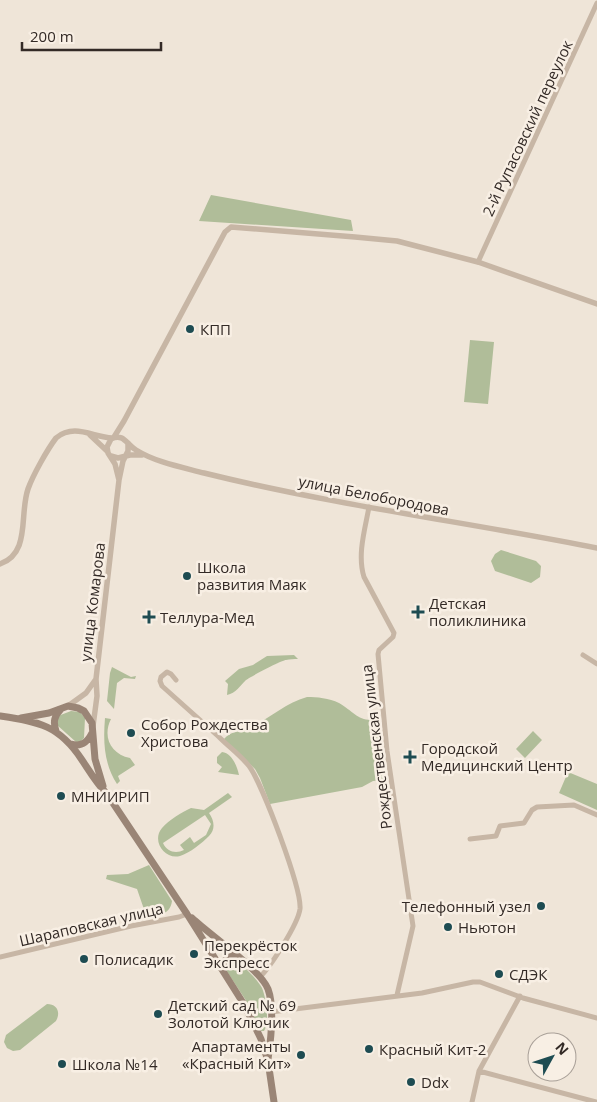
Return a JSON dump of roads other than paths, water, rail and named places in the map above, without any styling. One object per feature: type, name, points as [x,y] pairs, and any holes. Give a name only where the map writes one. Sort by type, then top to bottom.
[{"type":"main road","points":[[56,731],[54,718],[64,708]]},
{"type":"main road","points":[[16,718],[64,708],[78,708],[84,711],[89,716],[96,766],[107,794]]},
{"type":"main road","points":[[0,716],[44,725],[56,731],[71,744],[100,787],[107,794],[240,996],[258,1032],[268,1061],[274,1102]]},
{"type":"main road","points":[[71,744],[80,745],[88,741],[92,730]]},
{"type":"main road","points":[[187,914],[260,978],[268,992],[271,1012],[268,1061]]},
{"type":"main road","points":[[223,970],[226,959],[231,956],[238,957]]},
{"type":"main road","points":[[258,1032],[261,1034],[266,1033],[271,1026]]},
{"type":"street","name":"2-й Рупасовский переулок","points":[[478,262],[597,3]]},
{"type":"street","points":[[109,453],[107,444],[124,421],[225,232],[229,228],[238,227],[382,239],[410,244],[478,262],[597,304]]},
{"type":"street","points":[[86,432],[109,453],[118,458],[125,456],[128,451],[122,433],[124,421]]},
{"type":"street","points":[[0,564],[10,560],[18,552],[29,488],[59,435],[77,431],[120,437],[126,441]]},
{"type":"street","name":"улица Белобородова","points":[[126,441],[136,450],[149,457]]},
{"type":"street","name":"улица Комарова","points":[[109,453],[119,480]]},
{"type":"street","name":"улица Белобородова","points":[[125,456],[132,454],[149,457],[210,474],[369,507],[597,548]]},
{"type":"street","name":"улица Комарова","points":[[92,730],[119,480],[125,456]]},
{"type":"street","name":"Рождественская улица","points":[[369,507],[362,543],[361,564],[364,577],[394,633],[393,637],[379,650],[378,654],[386,743],[413,926],[397,995]]},
{"type":"street","points":[[583,655],[597,664]]},
{"type":"street","points":[[176,680],[167,672],[161,677],[160,682],[162,686],[237,754],[254,774],[298,890],[300,908],[296,921],[270,966],[260,978]]},
{"type":"street","points":[[64,708],[89,690],[96,679]]},
{"type":"street","points":[[470,839],[496,836],[500,826],[524,823],[532,810],[537,807],[574,805],[597,815]]},
{"type":"street","name":"Шараповская улица","points":[[0,957],[187,914]]},
{"type":"street","points":[[271,1012],[422,993],[461,984],[480,982],[520,996],[597,1018]]},
{"type":"street","points":[[472,1102],[479,1071],[520,996]]},
{"type":"street","points":[[479,1071],[596,1102]]},
{"type":"place","name":"КПП","points":[[190,329]]},
{"type":"place","name":"Школа развития Маяк","points":[[187,576]]},
{"type":"place","name":"Детская поликлиника","points":[[418,612]]},
{"type":"place","name":"Теллура-Мед","points":[[149,617]]},
{"type":"place","name":"Собор Рождества Христова","points":[[131,733]]},
{"type":"place","name":"Городской Медицинский Центр","points":[[410,757]]},
{"type":"place","name":"МНИИРИП","points":[[61,796]]},
{"type":"place","name":"Телефонный узел","points":[[541,906]]},
{"type":"place","name":"Ньютон","points":[[448,927]]},
{"type":"place","name":"Перекрёсток Экспресс","points":[[194,954]]},
{"type":"place","name":"Полисадик","points":[[84,959]]},
{"type":"place","name":"СДЭК","points":[[499,974]]},
{"type":"place","name":"Детский сад № 69 Золотой Ключик","points":[[158,1014]]},
{"type":"place","name":"Красный Кит-2","points":[[369,1049]]},
{"type":"place","name":"Апартаменты «Красный Кит»","points":[[301,1055]]},
{"type":"place","name":"Школа №14","points":[[62,1064]]},
{"type":"place","name":"Ddx","points":[[411,1082]]}]
